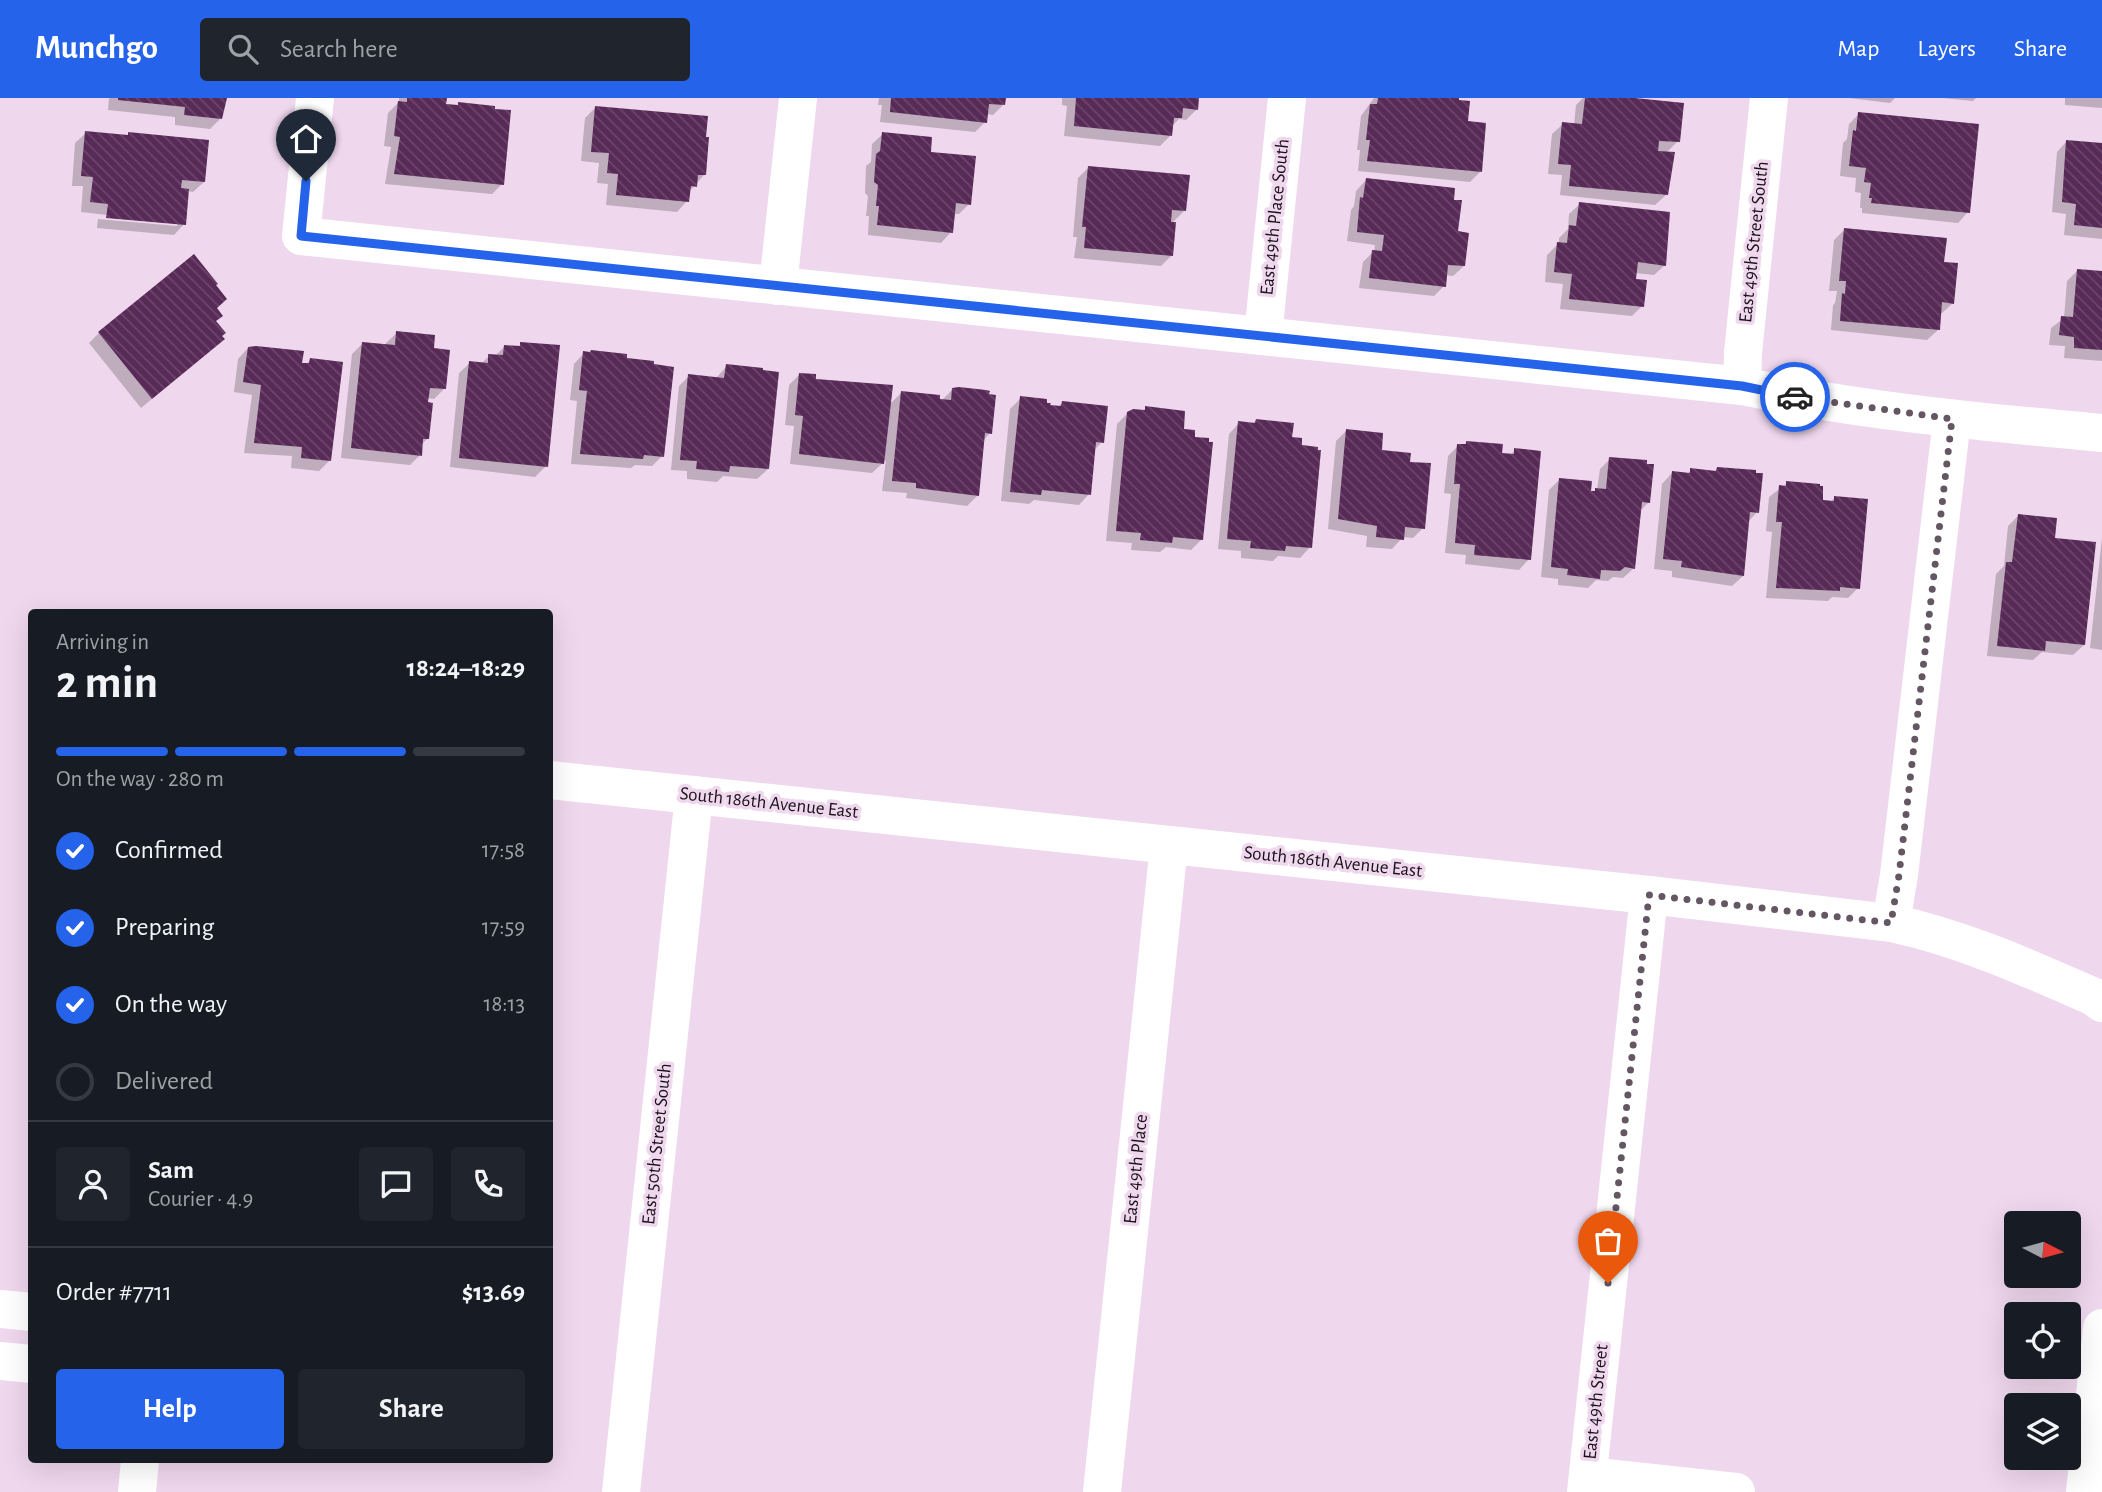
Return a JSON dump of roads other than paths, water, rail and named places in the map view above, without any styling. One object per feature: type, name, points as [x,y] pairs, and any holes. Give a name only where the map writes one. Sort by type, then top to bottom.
[{"type":"street","points":[[315,98],[301,236],[1742,386],[1813,401],[1952,419],[2102,433]]},
{"type":"street","points":[[778,286],[798,98]]},
{"type":"street","name":"East 49th Place South","points":[[1263,336],[1287,98]]},
{"type":"street","name":"East 49th Street South","points":[[1742,386],[1769,98]]},
{"type":"street","points":[[1891,923],[1899,875],[1952,419]]},
{"type":"street","name":"South 186th Avenue East","points":[[553,780],[1649,895],[1891,923],[1928,931],[2015,962],[2102,1003]]},
{"type":"street","name":"East 50th Street South","points":[[621,1492],[694,795]]},
{"type":"street","name":"East 49th Place","points":[[1102,1492],[1169,845]]},
{"type":"street","name":"East 49th Street","points":[[1587,1484],[1649,895]]},
{"type":"street","points":[[0,1308],[28,1312]]},
{"type":"street","points":[[2085,1492],[2102,1328]]},
{"type":"street","points":[[0,1361],[28,1364]]},
{"type":"street","points":[[137,1492],[140,1463]]},
{"type":"street","points":[[1587,1484],[1736,1492]]}]
